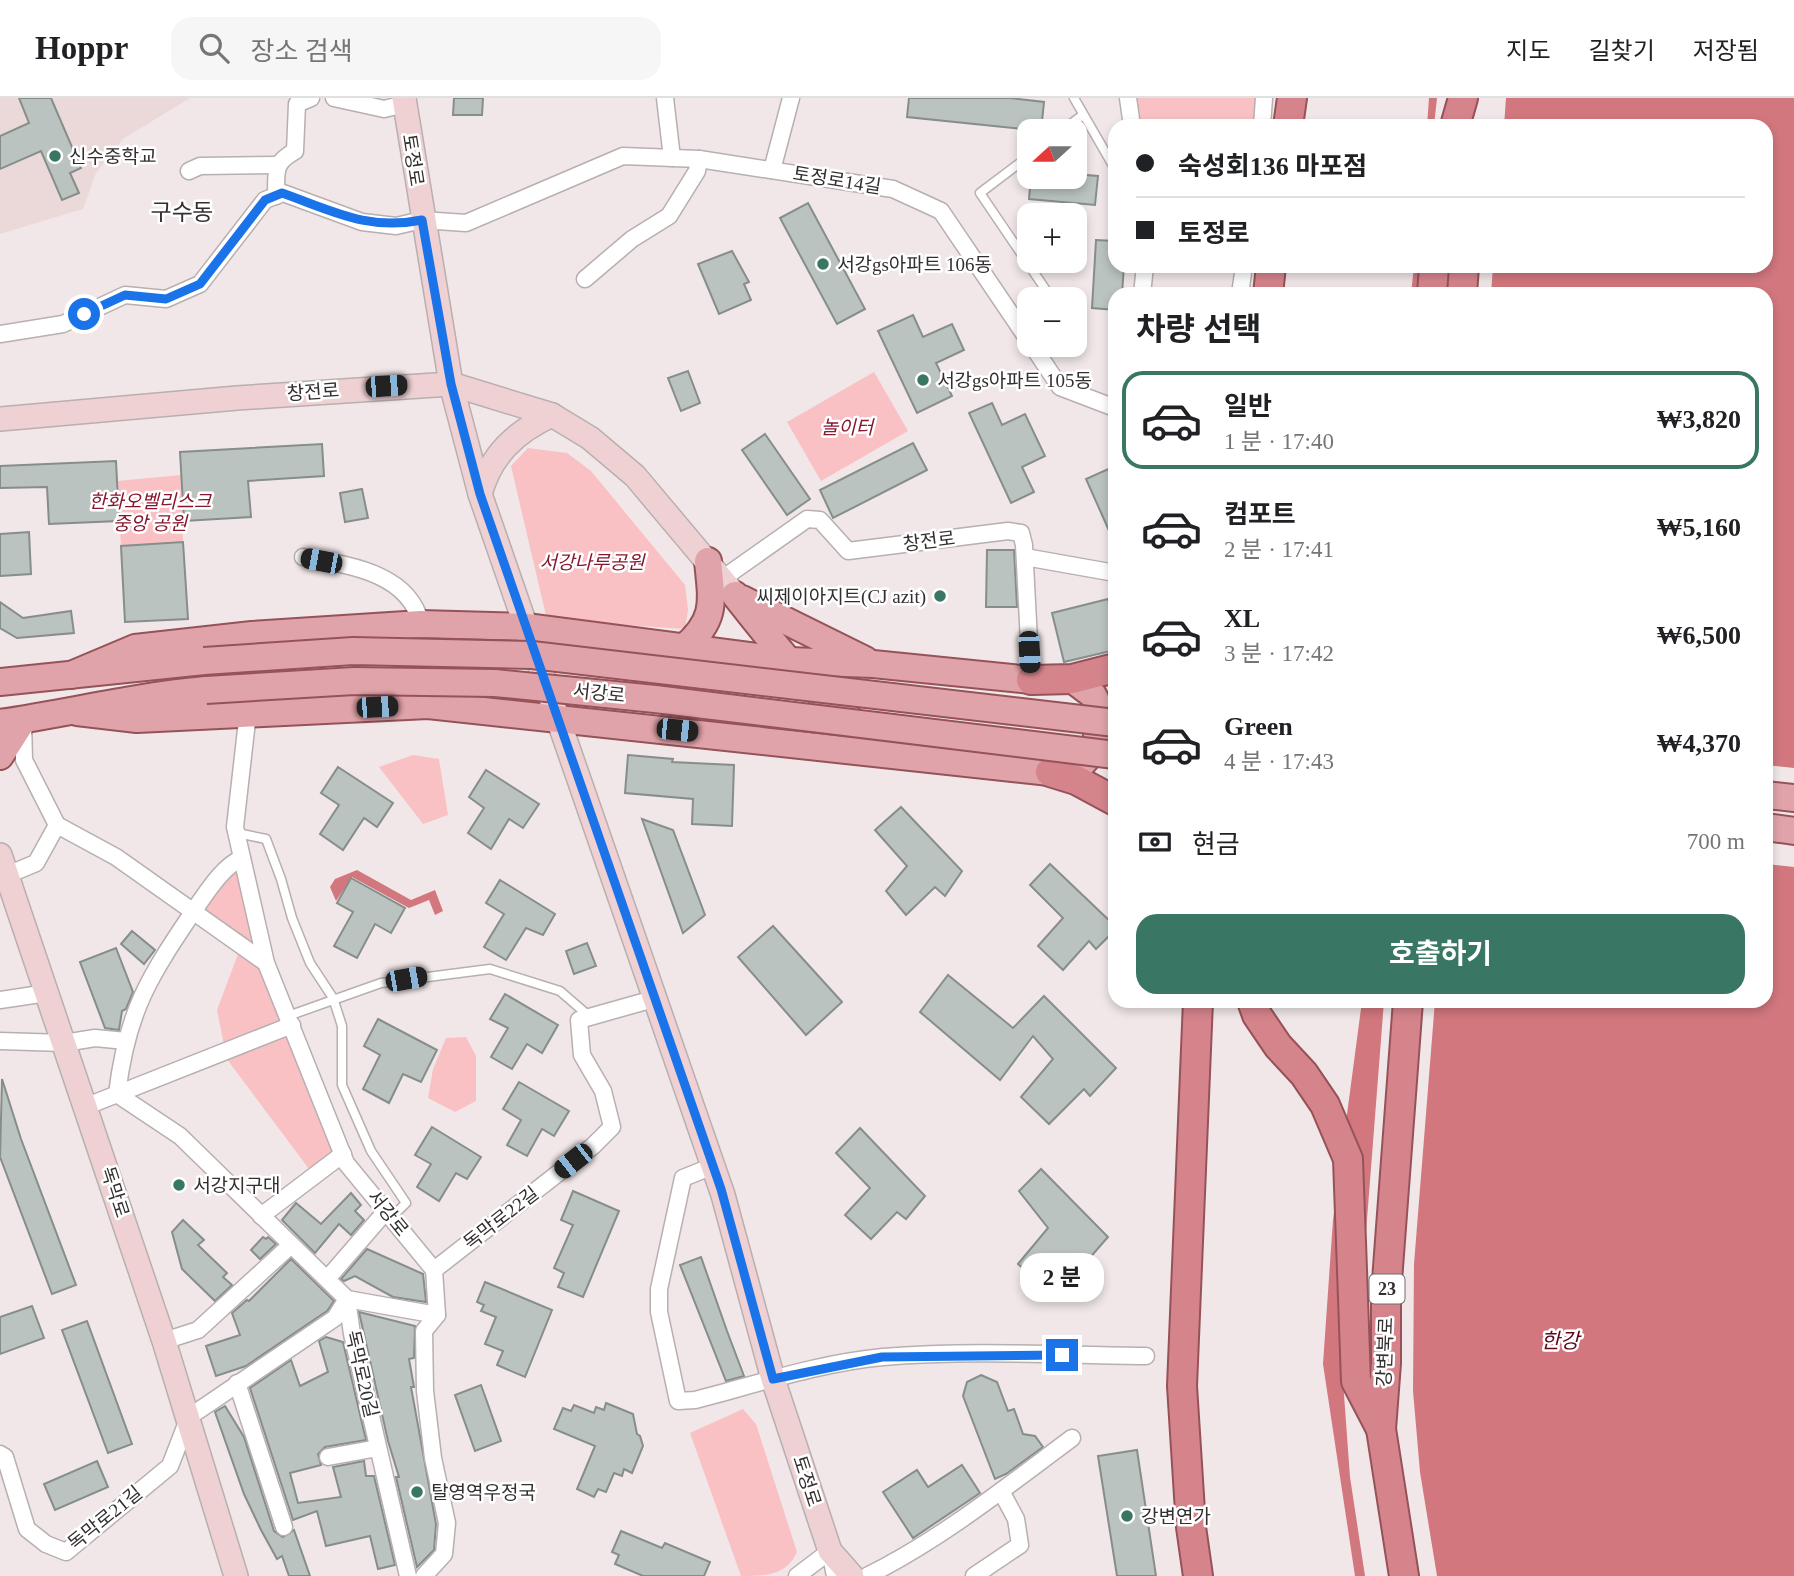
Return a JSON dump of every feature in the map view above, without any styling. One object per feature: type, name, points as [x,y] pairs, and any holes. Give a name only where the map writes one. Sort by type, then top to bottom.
[{"type":"highway","points":[[1289,119],[1292,98]]},
{"type":"highway","points":[[1457,119],[1463,98]]},
{"type":"highway","points":[[1476,119],[1477,98]]},
{"type":"highway","points":[[1031,680],[1072,678],[1108,670]]},
{"type":"highway","points":[[1050,772],[1076,780],[1108,797]]},
{"type":"highway","points":[[1196,1008],[1182,1386],[1191,1527],[1198,1576]]},
{"type":"highway","points":[[1254,1008],[1278,1046],[1304,1074],[1325,1105],[1348,1159],[1356,1381],[1381,1429]]},
{"type":"highway","name":"강변북로","points":[[1404,1576],[1381,1429],[1386,1363],[1386,1294],[1407,1008]]},
{"type":"main road","name":"토정로","points":[[405,101],[422,220],[451,384],[480,494],[657,998],[713,1166],[773,1379],[830,1551],[852,1576]]},
{"type":"main road","name":"창전로","points":[[0,419],[277,394],[451,384],[552,415],[590,438],[635,476],[722,578]]},
{"type":"main road","points":[[480,494],[493,461],[507,444],[533,423],[552,415]]},
{"type":"main road","points":[[684,648],[704,629],[710,618],[712,601],[722,578]]},
{"type":"main road","points":[[722,578],[789,661],[848,719],[905,755]]},
{"type":"main road","points":[[722,578],[873,664]]},
{"type":"main road","points":[[71,675],[135,648],[252,635],[421,624],[526,627],[789,661],[873,664],[1031,680]]},
{"type":"main road","name":"서강로","points":[[0,682],[204,661],[353,651],[532,655],[1108,722]]},
{"type":"main road","points":[[77,712],[136,719],[428,705],[558,716],[1050,772],[1079,767],[1096,749],[1101,711],[1093,695],[1072,678]]},
{"type":"main road","name":"서강로","points":[[11,721],[77,712],[144,695],[206,690],[354,681],[495,684],[641,698],[1108,754]]},
{"type":"main road","points":[[0,756],[11,721]]},
{"type":"main road","points":[[1773,796],[1794,798]]},
{"type":"main road","points":[[1773,828],[1794,831]]},
{"type":"main road","name":"독막로","points":[[2,870],[87,1106],[164,1341],[236,1576]]},
{"type":"street","points":[[0,334],[64,324],[125,295],[166,299],[200,284],[265,200],[276,196],[277,165],[280,159],[295,151],[297,104],[311,98]]},
{"type":"street","name":"토정로","points":[[334,98],[384,109],[405,101]]},
{"type":"street","points":[[665,98],[672,158]]},
{"type":"street","points":[[772,170],[791,98]]},
{"type":"street","points":[[1128,98],[1131,119]]},
{"type":"street","points":[[1262,119],[1264,98]]},
{"type":"street","name":"토정로14길","points":[[276,196],[282,193],[362,222],[396,226],[422,220],[466,223],[622,156],[699,159],[892,189],[941,211],[1017,324]]},
{"type":"street","points":[[585,279],[632,239],[670,216],[697,171],[699,159]]},
{"type":"street","points":[[189,171],[200,166],[277,165]]},
{"type":"street","name":"토정로14길","points":[[1040,357],[1060,387],[1108,404]]},
{"type":"street","name":"창전로","points":[[722,578],[807,519],[820,520],[848,551],[1008,531],[1021,533],[1025,557],[1031,680]]},
{"type":"street","points":[[303,557],[359,568],[388,581],[409,597],[418,610],[421,624]]},
{"type":"street","points":[[1025,557],[1108,572]]},
{"type":"street","name":"서강로","points":[[247,712],[237,833],[266,963],[346,1163],[434,1270]]},
{"type":"street","points":[[11,721],[24,761],[57,825],[116,857],[266,963]]},
{"type":"street","name":"독막로","points":[[2,870],[36,863],[57,825]]},
{"type":"street","points":[[117,1094],[130,1022],[158,963],[233,862],[242,859]]},
{"type":"street","points":[[0,1000],[47,993]]},
{"type":"street","points":[[590,1017],[657,998]]},
{"type":"street","name":"독막로22길","points":[[434,1270],[593,1146],[612,1127],[603,1091],[582,1055],[579,1020],[590,1017]]},
{"type":"street","points":[[87,1106],[290,1021]]},
{"type":"street","points":[[0,1041],[65,1043],[95,1038],[125,1041]]},
{"type":"street","points":[[117,1094],[180,1136],[347,1298],[437,1315]]},
{"type":"street","points":[[261,1216],[343,1154]]},
{"type":"street","points":[[713,1166],[683,1178],[659,1289],[660,1312],[678,1401],[695,1400],[773,1379],[882,1357],[979,1354],[1146,1356]]},
{"type":"street","points":[[327,1279],[389,1214]]},
{"type":"street","points":[[164,1341],[198,1330],[292,1245]]},
{"type":"street","points":[[424,1576],[444,1554],[447,1523],[433,1458],[425,1391],[424,1331],[437,1315],[434,1270]]},
{"type":"street","points":[[188,1417],[335,1318],[347,1298]]},
{"type":"street","name":"독막로20길","points":[[347,1298],[352,1334],[408,1576]]},
{"type":"street","points":[[237,1383],[284,1527]]},
{"type":"street","name":"독막로21길","points":[[0,1454],[5,1457],[27,1529],[46,1544],[66,1552],[170,1466],[188,1417]]},
{"type":"street","points":[[867,1576],[896,1562],[1001,1491],[1072,1438]]},
{"type":"street","points":[[328,1457],[378,1448]]},
{"type":"street","points":[[974,1576],[1020,1545],[1016,1519],[1001,1491]]},
{"type":"street","points":[[797,1576],[830,1551],[835,1576]]},
{"type":"lane","points":[[1074,98],[1108,157]]},
{"type":"lane","points":[[1078,119],[1083,115]]},
{"type":"lane","points":[[1017,165],[980,193],[1044,287]]},
{"type":"lane","points":[[237,833],[265,839],[310,963],[333,998],[342,1026],[342,1084],[371,1151],[406,1203],[389,1214]]},
{"type":"lane","points":[[290,1021],[333,998],[381,983],[490,969],[560,991],[590,1017]]},
{"type":"shaded area","name":"신수중학교","points":[[0,98],[190,98],[123,139],[96,173],[83,209],[0,234]]},
{"type":"green space","points":[[1137,98],[1257,98],[1254,119],[1140,119]]},
{"type":"green space","name":"놀이터","points":[[874,372],[908,431],[821,481],[787,422]]},
{"type":"green space","name":"서강나루공원","points":[[528,448],[567,453],[591,471],[685,585],[688,610],[685,629],[547,620],[511,466]]},
{"type":"green space","name":"한화오벨리스크 중앙 공원","points":[[181,475],[183,542],[121,546],[117,481]]},
{"type":"green space","points":[[413,755],[439,759],[448,815],[423,824],[379,767]]},
{"type":"green space","points":[[239,864],[260,956],[199,911]]},
{"type":"green space","points":[[238,954],[261,965],[284,1023],[224,1045],[217,1010]]},
{"type":"green space","points":[[289,1034],[334,1151],[309,1169],[226,1058]]},
{"type":"green space","points":[[466,1037],[476,1056],[476,1101],[455,1112],[428,1098],[433,1069],[446,1038]]},
{"type":"green space","points":[[743,1409],[756,1424],[797,1552],[787,1566],[766,1575],[741,1576],[690,1433]]},
{"type":"water","name":"한강","points":[[1429,98],[1794,98],[1794,1576],[1355,1576],[1323,1364],[1333,1220],[1361,1008],[1773,1008],[1773,287],[1412,287],[1413,273],[1773,273],[1773,119],[1428,119]]},
{"type":"water","points":[[357,870],[411,900],[435,890],[443,911],[435,915],[429,900],[409,908],[352,877],[336,901],[330,887],[335,879]]},
{"type":"pier","points":[[1437,98],[1506,98],[1504,119],[1435,119]]},
{"type":"pier","points":[[1442,273],[1492,273],[1492,287],[1442,287]]},
{"type":"pier","points":[[1773,766],[1794,768],[1794,867],[1773,865]]},
{"type":"pier","points":[[1383,1008],[1434,1008],[1414,1264],[1413,1391],[1420,1472],[1437,1576],[1365,1576],[1350,1477],[1343,1381],[1364,1258]]},
{"type":"building","points":[[19,98],[51,98],[81,168],[70,173],[79,193],[62,200],[41,151],[0,169],[0,136],[29,123]]},
{"type":"building","points":[[454,98],[483,98],[482,115],[453,115]]},
{"type":"building","points":[[909,98],[1010,98],[1044,102],[1042,119],[1017,119],[1017,128],[907,117]]},
{"type":"building","points":[[1087,175],[1098,176],[1095,205],[1029,199],[1030,189],[1087,189]]},
{"type":"building","name":"서강gs아파트 106동","points":[[808,203],[865,309],[837,324],[780,218]]},
{"type":"building","points":[[1096,240],[1108,241],[1108,273],[1124,273],[1122,287],[1108,287],[1108,309],[1092,308]]},
{"type":"building","points":[[732,251],[749,282],[744,284],[751,300],[719,314],[698,264]]},
{"type":"building","name":"서강gs아파트 105동","points":[[913,315],[923,337],[952,324],[964,350],[936,363],[952,396],[917,413],[878,331]]},
{"type":"building","points":[[688,371],[700,403],[681,411],[668,378]]},
{"type":"building","points":[[992,403],[1002,425],[1025,414],[1045,456],[1022,467],[1034,492],[1011,503],[969,413]]},
{"type":"building","points":[[765,434],[810,499],[787,515],[742,450]]},
{"type":"building","points":[[913,443],[927,470],[833,518],[820,490]]},
{"type":"building","points":[[322,444],[324,476],[248,481],[251,517],[184,521],[180,452]]},
{"type":"building","points":[[116,461],[119,521],[49,524],[47,487],[0,488],[0,466]]},
{"type":"building","points":[[1108,469],[1108,528],[1086,479]]},
{"type":"building","points":[[362,489],[368,518],[345,522],[340,493]]},
{"type":"building","points":[[29,532],[31,574],[0,576],[0,534]]},
{"type":"building","points":[[183,542],[188,619],[125,622],[121,546]]},
{"type":"building","points":[[987,550],[1014,550],[1017,607],[986,607]]},
{"type":"building","points":[[1108,599],[1108,652],[1064,662],[1052,613]]},
{"type":"building","points":[[0,602],[23,618],[71,611],[74,633],[17,638],[0,628]]},
{"type":"building","points":[[628,755],[673,759],[672,762],[734,765],[732,826],[692,824],[693,799],[625,793]]},
{"type":"building","points":[[338,767],[393,803],[377,827],[364,818],[343,850],[320,834],[339,805],[321,793]]},
{"type":"building","points":[[486,770],[539,804],[523,828],[509,819],[491,849],[468,833],[484,808],[469,797]]},
{"type":"building","points":[[901,807],[962,871],[945,896],[935,887],[906,915],[886,891],[907,866],[875,830]]},
{"type":"building","points":[[642,819],[673,830],[705,915],[683,933]]},
{"type":"building","points":[[1050,864],[1108,919],[1108,937],[1096,949],[1089,941],[1063,970],[1038,946],[1063,918],[1030,885]]},
{"type":"building","points":[[351,878],[405,908],[391,933],[375,924],[357,958],[334,946],[353,912],[337,903]]},
{"type":"building","points":[[500,880],[555,914],[543,935],[526,928],[506,960],[484,947],[504,914],[486,903]]},
{"type":"building","points":[[773,926],[842,1002],[806,1035],[738,957]]},
{"type":"building","points":[[132,931],[155,950],[144,964],[121,944]]},
{"type":"building","points":[[587,943],[596,966],[574,974],[566,951]]},
{"type":"building","points":[[116,948],[133,992],[126,1009],[122,1011],[119,1030],[105,1028],[80,962]]},
{"type":"building","points":[[948,975],[1013,1028],[1044,996],[1116,1068],[1090,1096],[1084,1089],[1049,1124],[1021,1097],[1053,1059],[1033,1036],[1000,1080],[920,1012]]},
{"type":"building","points":[[505,994],[558,1025],[542,1053],[527,1044],[512,1069],[491,1057],[508,1028],[490,1019]]},
{"type":"building","points":[[378,1019],[437,1050],[421,1082],[403,1074],[389,1103],[363,1089],[380,1055],[364,1046]]},
{"type":"building","points":[[2,1079],[21,1139],[76,1285],[52,1294],[0,1157]]},
{"type":"building","points":[[519,1082],[569,1111],[554,1136],[542,1129],[527,1156],[507,1145],[521,1120],[503,1109]]},
{"type":"building","points":[[432,1127],[481,1157],[467,1179],[456,1173],[439,1201],[417,1187],[431,1164],[415,1155]]},
{"type":"building","points":[[860,1128],[925,1196],[906,1219],[897,1212],[871,1239],[845,1215],[870,1188],[836,1153]]},
{"type":"building","points":[[1041,1169],[1108,1237],[1087,1261],[1079,1257],[1045,1288],[1018,1264],[1048,1228],[1019,1191]]},
{"type":"building","points":[[573,1191],[619,1211],[583,1297],[558,1287],[564,1273],[554,1268],[573,1225],[561,1220]]},
{"type":"building","points":[[351,1193],[361,1205],[355,1211],[364,1220],[351,1235],[339,1224],[315,1253],[282,1220],[296,1203],[321,1224]]},
{"type":"building","points":[[183,1220],[204,1240],[198,1245],[227,1273],[223,1277],[232,1285],[215,1301],[182,1269],[172,1232]]},
{"type":"building","points":[[263,1237],[268,1237],[276,1244],[260,1259],[251,1250]]},
{"type":"building","points":[[367,1249],[423,1274],[426,1302],[393,1297],[355,1276],[344,1281],[341,1279]]},
{"type":"building","points":[[701,1257],[744,1376],[726,1381],[680,1265]]},
{"type":"building","points":[[291,1259],[334,1301],[327,1311],[246,1366],[216,1376],[206,1346],[240,1335],[232,1313],[249,1301]]},
{"type":"building","points":[[485,1282],[552,1310],[525,1377],[497,1365],[503,1351],[485,1344],[496,1317],[481,1311],[484,1305],[477,1302]]},
{"type":"building","points":[[32,1306],[44,1338],[0,1354],[0,1317]]},
{"type":"building","points":[[359,1312],[415,1326],[414,1358],[409,1359],[414,1387],[411,1387],[436,1524],[434,1550],[417,1567],[396,1477],[399,1477],[388,1441]]},
{"type":"building","points":[[87,1321],[132,1444],[108,1453],[62,1330]]},
{"type":"building","points":[[326,1337],[343,1342],[366,1440],[325,1447],[318,1454],[321,1465],[290,1473],[298,1503],[341,1497],[333,1467],[364,1461],[366,1476],[374,1476],[395,1565],[378,1569],[370,1536],[326,1546],[317,1511],[293,1520],[250,1388],[291,1360],[300,1386],[328,1372],[319,1341]]},
{"type":"building","points":[[981,1375],[997,1382],[1008,1411],[1014,1409],[1023,1434],[1035,1436],[1043,1447],[995,1479],[963,1396],[967,1382]]},
{"type":"building","points":[[481,1385],[501,1441],[475,1451],[455,1395]]},
{"type":"building","points":[[606,1403],[633,1414],[637,1434],[643,1446],[632,1473],[624,1469],[622,1476],[614,1473],[606,1492],[598,1489],[594,1497],[577,1489],[595,1446],[554,1429],[563,1408],[571,1411],[574,1405],[594,1413],[596,1407],[604,1410]]},
{"type":"building","points":[[225,1406],[244,1437],[274,1531],[283,1537],[294,1530],[310,1576],[289,1576],[282,1556],[277,1559],[261,1530],[244,1494],[215,1412]]},
{"type":"building","name":"강변연가","points":[[1137,1450],[1156,1576],[1117,1576],[1098,1456]]},
{"type":"building","points":[[97,1461],[108,1487],[55,1510],[44,1484]]},
{"type":"building","points":[[962,1465],[980,1493],[913,1538],[883,1492],[917,1470],[928,1487]]},
{"type":"building","points":[[621,1531],[662,1548],[665,1543],[710,1562],[704,1576],[643,1576],[615,1564],[619,1555],[612,1552]]},
{"type":"place","name":"신수중학교","points":[[55,156]]},
{"type":"place","name":"서강gs아파트 106동","points":[[823,264]]},
{"type":"place","name":"서강gs아파트 105동","points":[[923,380]]},
{"type":"place","name":"씨제이아지트(CJ azit)","points":[[940,596]]},
{"type":"place","name":"서강지구대","points":[[179,1185]]},
{"type":"place","name":"탈영역우정국","points":[[417,1492]]},
{"type":"place","name":"강변연가","points":[[1127,1516]]},
{"type":"district","name":"구수동","points":[[182,212]]},
{"type":"route","points":[[84,314],[125,295],[166,299],[200,284],[265,200],[282,193],[362,222],[396,226],[422,220],[451,384],[480,494],[657,998],[721,1189],[773,1379],[806,1370],[882,1357],[1062,1355]]}]
